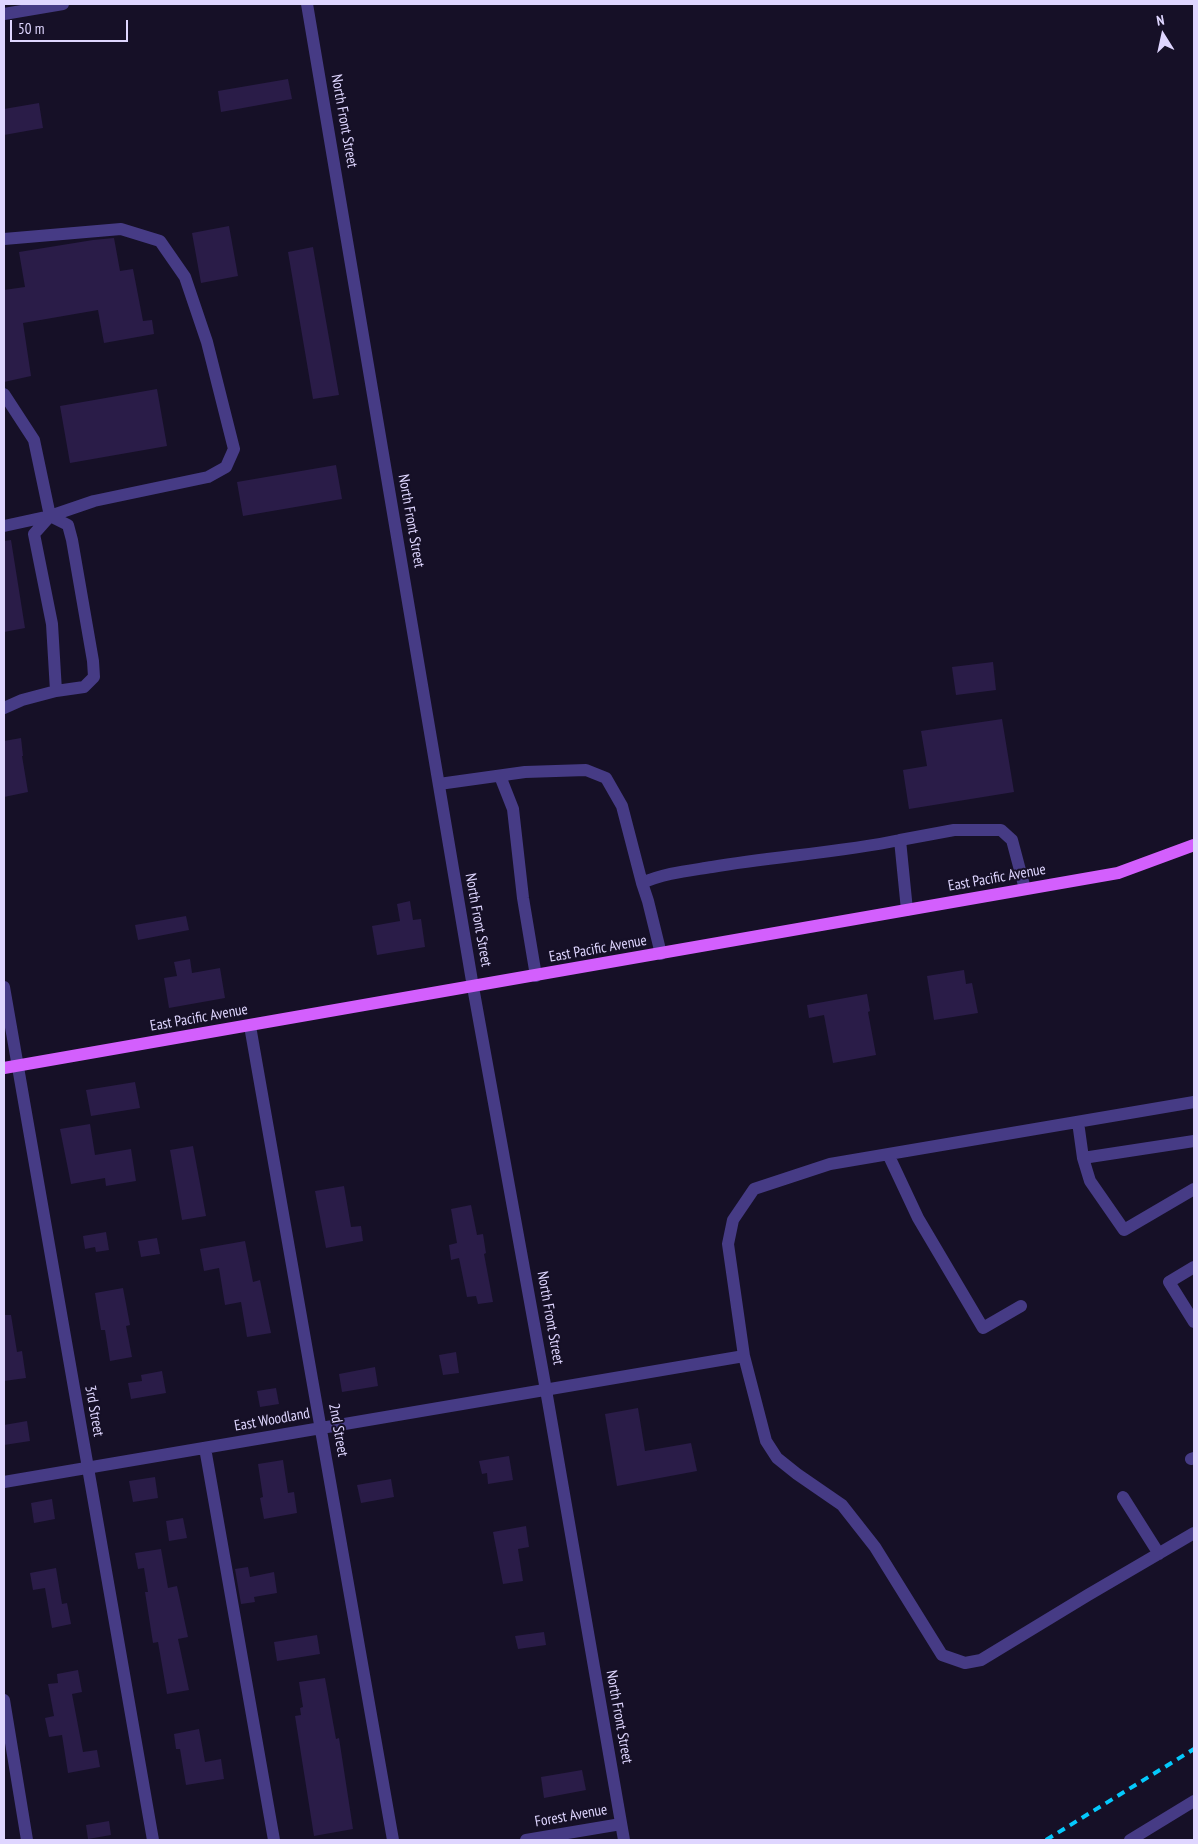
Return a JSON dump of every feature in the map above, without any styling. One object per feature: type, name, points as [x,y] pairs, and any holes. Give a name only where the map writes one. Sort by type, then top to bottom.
[{"type":"main road","name":"East Pacific Avenue","points":[[4,1068],[1118,873],[1194,845]]},
{"type":"street","points":[[4,14],[63,4]]},
{"type":"street","name":"North Front Street","points":[[308,4],[473,987],[546,1390],[624,1840]]},
{"type":"street","points":[[4,238],[121,229],[160,241],[185,277],[207,342],[234,449],[226,467],[208,477],[94,501],[50,516],[4,526]]},
{"type":"street","points":[[7,399],[34,440],[50,516]]},
{"type":"street","points":[[50,516],[34,534],[52,624],[56,691]]},
{"type":"street","points":[[4,708],[22,700],[56,691],[84,687],[94,677],[93,661],[68,525],[50,516]]},
{"type":"street","points":[[439,784],[525,772],[586,770],[606,778],[622,806],[661,954]]},
{"type":"street","points":[[500,776],[513,809],[523,898],[536,976]]},
{"type":"street","points":[[642,883],[659,876],[750,860],[874,845],[954,830],[1001,830],[1012,840],[1025,889]]},
{"type":"street","points":[[900,840],[908,910]]},
{"type":"street","name":"3rd Street","points":[[4,987],[153,1840]]},
{"type":"street","name":"2nd Street","points":[[250,1026],[393,1840]]},
{"type":"street","points":[[1194,1102],[830,1164],[754,1189],[733,1220],[728,1244],[744,1356],[766,1442],[777,1458],[797,1474],[842,1504],[875,1547],[942,1654],[965,1663],[981,1660],[1194,1533]]},
{"type":"street","points":[[1078,1122],[1090,1181],[1124,1230],[1194,1190]]},
{"type":"street","points":[[1084,1158],[1194,1141]]},
{"type":"street","points":[[888,1154],[918,1218],[983,1328],[1021,1306]]},
{"type":"street","points":[[1194,1266],[1169,1282],[1194,1322]]},
{"type":"street","name":"East Woodland","points":[[4,1482],[744,1356]]},
{"type":"street","points":[[205,1448],[274,1840]]},
{"type":"street","points":[[1123,1497],[1159,1554]]},
{"type":"street","points":[[4,1700],[27,1840]]},
{"type":"street","points":[[1130,1840],[1194,1801]]},
{"type":"street","name":"Forest Avenue","points":[[526,1840],[621,1824]]},
{"type":"building","points":[[288,79],[292,99],[221,112],[218,91]]},
{"type":"building","points":[[39,103],[43,128],[4,135],[4,109]]},
{"type":"building","points":[[229,226],[238,276],[201,283],[192,233]]},
{"type":"building","points":[[114,238],[120,271],[133,269],[143,321],[152,320],[154,334],[104,343],[98,310],[23,323],[31,376],[4,382],[4,290],[25,287],[19,252]]},
{"type":"building","points":[[313,247],[339,395],[313,399],[288,252]]},
{"type":"building","points":[[157,389],[167,446],[70,463],[60,406]]},
{"type":"building","points":[[336,465],[342,499],[243,516],[237,482]]},
{"type":"building","points":[[11,540],[25,628],[4,632],[4,541]]},
{"type":"building","points":[[993,662],[996,690],[956,695],[952,667]]},
{"type":"building","points":[[1002,719],[1014,792],[909,809],[903,770],[927,766],[921,731]]},
{"type":"building","points":[[21,738],[28,792],[4,797],[4,741]]},
{"type":"building","points":[[410,901],[413,920],[421,919],[425,947],[377,955],[372,926],[400,921],[397,904]]},
{"type":"building","points":[[186,916],[189,930],[138,940],[135,925]]},
{"type":"building","points":[[190,959],[192,973],[220,968],[225,998],[169,1008],[164,978],[177,976],[174,962]]},
{"type":"building","points":[[964,970],[966,984],[972,983],[978,1013],[934,1020],[927,976]]},
{"type":"building","points":[[867,994],[870,1011],[868,1012],[876,1055],[833,1063],[824,1015],[809,1018],[807,1005]]},
{"type":"building","points":[[135,1082],[140,1108],[91,1116],[86,1090]]},
{"type":"building","points":[[90,1124],[95,1155],[131,1149],[136,1181],[106,1186],[105,1178],[71,1184],[60,1129]]},
{"type":"building","points":[[193,1146],[206,1216],[182,1220],[170,1150]]},
{"type":"building","points":[[344,1186],[351,1227],[361,1226],[363,1241],[326,1248],[315,1191]]},
{"type":"building","points":[[471,1205],[477,1235],[483,1234],[486,1253],[484,1254],[493,1302],[478,1304],[476,1296],[467,1297],[459,1258],[451,1260],[449,1245],[457,1243],[451,1209]]},
{"type":"building","points":[[106,1232],[109,1250],[96,1252],[95,1247],[85,1249],[83,1236]]},
{"type":"building","points":[[157,1238],[160,1254],[141,1257],[138,1241]]},
{"type":"building","points":[[245,1241],[253,1282],[260,1280],[271,1333],[247,1337],[241,1302],[225,1305],[219,1268],[204,1271],[200,1249]]},
{"type":"building","points":[[123,1288],[130,1325],[126,1326],[132,1357],[110,1361],[105,1330],[101,1330],[95,1293]]},
{"type":"building","points":[[4,1315],[11,1315],[17,1352],[22,1351],[26,1378],[4,1381]]},
{"type":"building","points":[[456,1352],[459,1373],[443,1375],[439,1355]]},
{"type":"building","points":[[375,1367],[378,1386],[342,1392],[339,1374]]},
{"type":"building","points":[[162,1371],[166,1393],[131,1399],[128,1383],[142,1381],[141,1375]]},
{"type":"building","points":[[276,1388],[279,1404],[260,1407],[257,1391]]},
{"type":"building","points":[[638,1408],[645,1451],[691,1443],[697,1471],[617,1486],[605,1414]]},
{"type":"building","points":[[27,1421],[30,1441],[4,1445],[4,1425]]},
{"type":"building","points":[[509,1456],[513,1480],[488,1484],[487,1473],[482,1474],[479,1461]]},
{"type":"building","points":[[283,1460],[288,1493],[294,1492],[297,1513],[264,1519],[260,1498],[263,1497],[258,1464]]},
{"type":"building","points":[[155,1477],[158,1498],[133,1502],[129,1481]]},
{"type":"building","points":[[391,1479],[394,1497],[361,1503],[357,1485]]},
{"type":"building","points":[[52,1499],[55,1519],[34,1523],[31,1503]]},
{"type":"building","points":[[183,1518],[187,1538],[169,1541],[166,1521]]},
{"type":"building","points":[[526,1526],[529,1547],[518,1549],[523,1581],[503,1584],[493,1532]]},
{"type":"building","points":[[161,1549],[168,1588],[177,1586],[188,1637],[178,1639],[189,1690],[167,1694],[158,1642],[153,1643],[145,1592],[148,1592],[144,1568],[138,1569],[135,1553]]},
{"type":"building","points":[[248,1567],[250,1577],[274,1572],[277,1593],[254,1597],[255,1602],[241,1604],[235,1569]]},
{"type":"building","points":[[56,1568],[62,1604],[67,1603],[71,1624],[52,1628],[45,1588],[33,1590],[30,1573]]},
{"type":"building","points":[[544,1632],[546,1645],[518,1649],[515,1636]]},
{"type":"building","points":[[317,1635],[320,1654],[277,1661],[274,1642]]},
{"type":"building","points":[[78,1670],[82,1692],[72,1694],[83,1752],[97,1750],[100,1767],[68,1773],[62,1735],[49,1737],[45,1718],[54,1716],[48,1684],[58,1683],[57,1674]]},
{"type":"building","points":[[325,1678],[336,1739],[339,1738],[353,1829],[314,1836],[295,1716],[301,1715],[300,1708],[303,1707],[299,1682]]},
{"type":"building","points":[[199,1729],[205,1762],[221,1759],[224,1779],[186,1785],[180,1749],[176,1749],[174,1734]]},
{"type":"building","points":[[582,1770],[586,1790],[544,1798],[541,1777]]},
{"type":"building","points":[[109,1821],[111,1835],[88,1839],[86,1825]]},
{"type":"railway","points":[[1046,1840],[1194,1749]]}]
